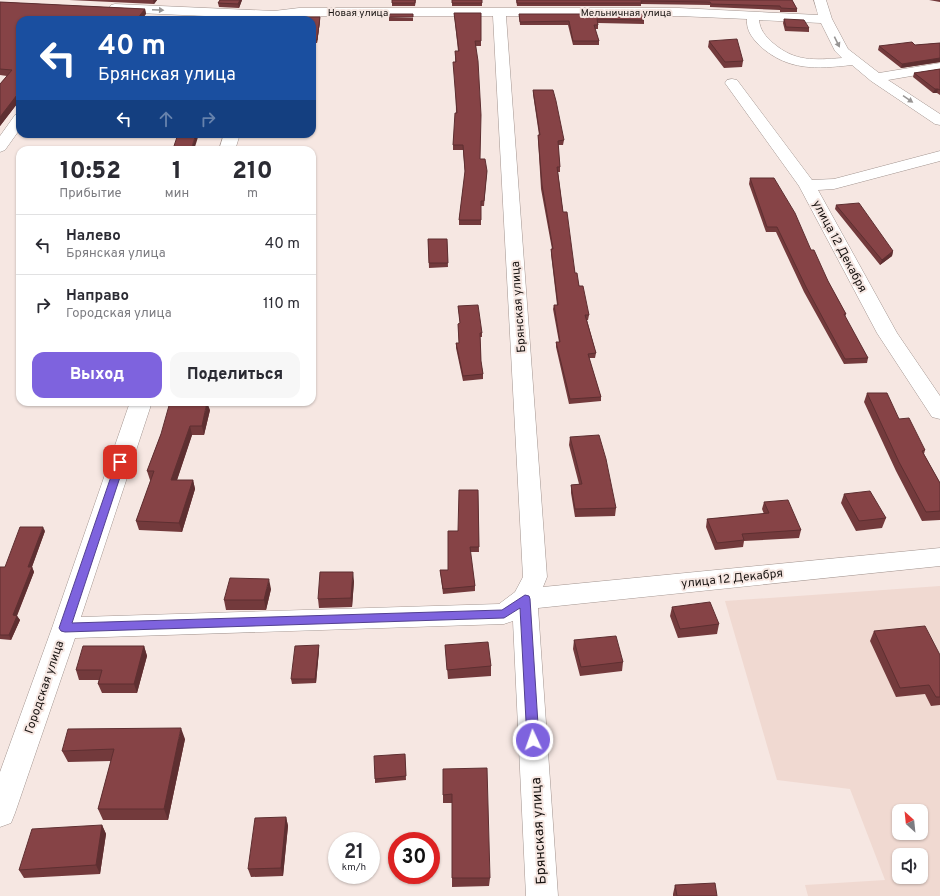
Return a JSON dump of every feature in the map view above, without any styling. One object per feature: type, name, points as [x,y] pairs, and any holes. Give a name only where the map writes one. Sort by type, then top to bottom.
[{"type":"street","points":[[273,16],[278,0]]},
{"type":"street","points":[[820,0],[826,19],[842,51],[876,78],[940,121]]},
{"type":"street","name":"Новая улица","points":[[105,14],[120,8],[256,16]]},
{"type":"street","name":"Новая улица","points":[[278,16],[299,12],[500,12]]},
{"type":"street","name":"Мельничная улица","points":[[500,12],[679,12],[753,17],[826,19]]},
{"type":"street","name":"Брянская улица","points":[[500,12],[535,578],[525,599],[542,896]]},
{"type":"street","points":[[753,17],[752,26],[759,38],[772,51],[793,62],[818,64],[854,61]]},
{"type":"street","points":[[876,78],[940,67]]},
{"type":"street","name":"улица 12 Декабря","points":[[732,83],[807,185],[887,333],[940,412]]},
{"type":"street","points":[[0,147],[16,124]]},
{"type":"street","points":[[807,185],[834,184],[940,156]]},
{"type":"street","name":"Городская улица","points":[[0,813],[65,628],[140,406]]},
{"type":"street","name":"улица 12 Декабря","points":[[525,599],[940,557]]},
{"type":"street","name":"Брянская улица","points":[[65,628],[504,614],[525,599]]},
{"type":"shaded area","points":[[940,586],[940,896],[808,896],[805,885],[885,880],[850,789],[777,780],[725,601]]},
{"type":"building","points":[[220,0],[240,0],[238,4],[218,3]]},
{"type":"building","points":[[392,0],[415,0],[415,3],[392,3]]},
{"type":"building","points":[[452,0],[482,0],[482,3],[452,3]]},
{"type":"building","points":[[517,0],[792,0],[797,9],[781,8],[780,6],[711,4],[710,2],[641,1],[642,3],[517,3]]},
{"type":"building","points":[[0,2],[145,9],[139,16],[16,16],[16,96],[0,117],[0,84],[12,70],[0,69]]},
{"type":"building","points":[[454,13],[481,13],[481,41],[475,41],[478,61],[481,115],[480,159],[485,159],[487,171],[484,201],[481,201],[481,220],[459,220],[465,171],[463,145],[453,145],[455,113],[457,113],[453,62],[456,62],[455,51],[459,51]]},
{"type":"building","points":[[390,14],[413,14],[413,17],[389,17]]},
{"type":"building","points":[[519,14],[643,14],[644,20],[597,19],[598,25],[594,25],[599,41],[573,41],[569,21],[520,22]]},
{"type":"building","points":[[316,17],[320,17],[317,40]]},
{"type":"building","points":[[784,19],[804,20],[809,28],[786,27]]},
{"type":"building","points":[[737,39],[743,61],[725,62],[709,41]]},
{"type":"building","points":[[912,42],[915,45],[940,43],[940,58],[902,64],[879,46]]},
{"type":"building","points":[[940,69],[940,90],[935,89],[914,73]]},
{"type":"building","points":[[533,90],[553,90],[556,101],[564,140],[558,141],[560,167],[557,167],[563,212],[567,212],[575,273],[577,273],[579,286],[583,286],[589,315],[585,315],[596,353],[588,354],[601,397],[570,399],[556,342],[560,342],[554,305],[558,305],[551,249],[553,249],[542,185],[538,135],[540,135]]},
{"type":"building","points":[[177,138],[195,138],[192,146],[174,146]]},
{"type":"building","points":[[750,178],[774,178],[795,213],[811,250],[814,250],[828,281],[846,314],[844,314],[868,358],[845,359],[806,287],[777,227],[767,227]]},
{"type":"building","points":[[859,203],[893,251],[882,260],[836,205]]},
{"type":"building","points":[[428,239],[447,239],[448,263],[429,263]]},
{"type":"building","points":[[478,305],[482,333],[480,333],[483,374],[463,376],[456,343],[459,343],[458,324],[460,323],[458,306]]},
{"type":"building","points":[[867,393],[887,393],[899,419],[909,418],[925,450],[922,451],[940,483],[940,511],[926,512],[899,462]]},
{"type":"building","points":[[169,406],[206,406],[202,426],[190,426],[171,480],[193,480],[179,523],[136,521],[154,471],[147,471],[161,434]]},
{"type":"building","points":[[599,435],[606,459],[616,508],[575,509],[571,485],[582,484],[570,437]]},
{"type":"building","points":[[459,490],[478,490],[479,547],[470,547],[475,586],[443,589],[440,570],[448,570],[448,531],[458,531]]},
{"type":"building","points":[[870,491],[886,518],[859,521],[844,494]]},
{"type":"building","points":[[788,500],[801,530],[742,534],[744,540],[717,543],[707,519],[769,513],[764,502]]},
{"type":"building","points":[[20,527],[43,527],[28,567],[32,567],[13,615],[17,616],[9,635],[0,635],[0,567],[5,567]]},
{"type":"building","points":[[320,572],[353,572],[351,598],[318,599]]},
{"type":"building","points":[[230,578],[269,579],[264,600],[224,600]]},
{"type":"building","points":[[710,602],[719,624],[680,629],[672,607]]},
{"type":"building","points":[[925,626],[940,655],[940,697],[936,697],[929,685],[900,688],[874,631]]},
{"type":"building","points":[[616,636],[623,662],[581,667],[574,640]]},
{"type":"building","points":[[488,642],[491,666],[447,670],[445,645]]},
{"type":"building","points":[[319,645],[315,679],[291,679],[295,646]]},
{"type":"building","points":[[83,646],[144,646],[134,684],[98,684],[102,670],[76,670]]},
{"type":"building","points":[[181,728],[164,809],[98,809],[114,749],[62,751],[68,729]]},
{"type":"building","points":[[405,754],[406,776],[375,779],[374,756]]},
{"type":"building","points":[[487,768],[490,878],[452,878],[452,794],[443,795],[443,769]]},
{"type":"building","points":[[286,817],[281,868],[248,869],[255,818]]},
{"type":"building","points":[[102,825],[96,865],[19,870],[32,829]]},
{"type":"building","points":[[715,883],[717,896],[677,896],[675,885]]},
{"type":"route","points":[[120,462],[65,628],[504,614],[525,599],[533,740]]}]
